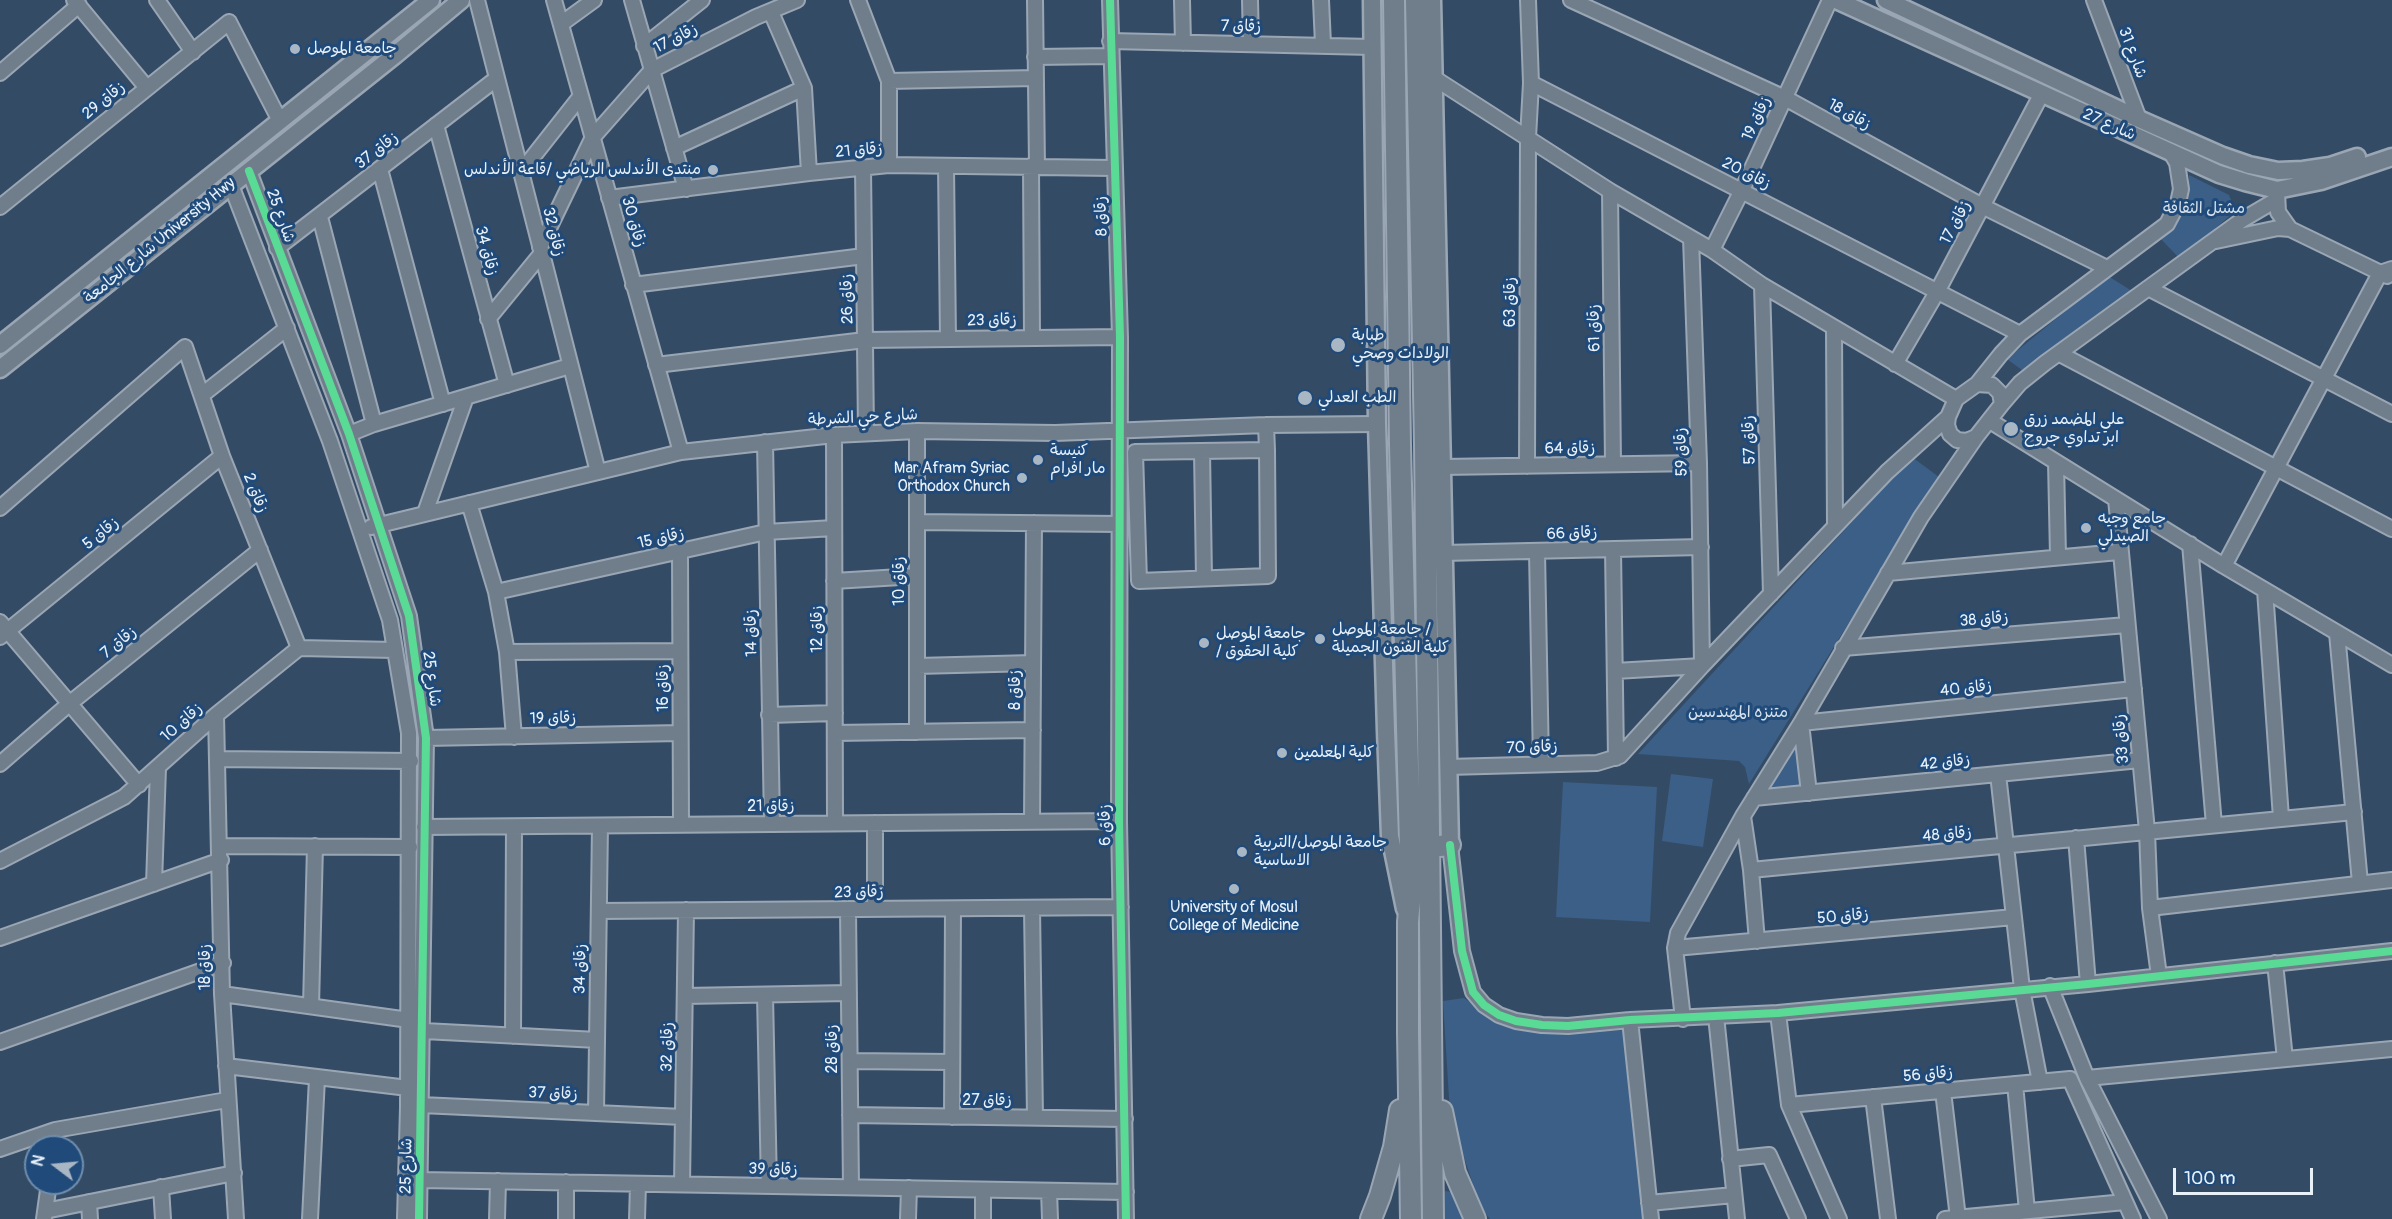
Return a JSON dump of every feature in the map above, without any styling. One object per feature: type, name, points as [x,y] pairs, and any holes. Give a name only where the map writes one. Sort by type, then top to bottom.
[{"type":"highway","points":[[1394,0],[1400,469],[1411,886],[1408,922],[1411,1219]]},
{"type":"highway","points":[[1416,0],[1433,1219]]},
{"type":"highway","points":[[1429,847],[1450,845]]},
{"type":"highway","points":[[1431,1024],[1448,1147],[1455,1173],[1475,1219]]},
{"type":"highway","points":[[1371,1219],[1394,1147],[1402,1100],[1408,1033]]},
{"type":"main road","name":"شارع الجامعة University Hwy","points":[[0,345],[431,0]]},
{"type":"main road","name":"شارع الجامعة University Hwy","points":[[0,369],[461,0]]},
{"type":"main road","points":[[1372,0],[1377,424],[1390,836],[1408,922]]},
{"type":"main road","points":[[1432,0],[1450,845]]},
{"type":"main road","name":"شارع 27","points":[[1836,0],[2219,174],[2277,195],[2392,157]]},
{"type":"main road","name":"شارع 27","points":[[1886,0],[2139,119],[2249,165],[2278,171],[2330,166],[2392,145]]},
{"type":"main road","points":[[1974,63],[1982,44]]},
{"type":"street","points":[[157,0],[193,52]]},
{"type":"street","name":"زقاق 32","points":[[477,0],[597,472]]},
{"type":"street","name":"زقاق 30","points":[[554,0],[681,452]]},
{"type":"street","points":[[561,24],[594,0]]},
{"type":"street","points":[[632,0],[686,189]]},
{"type":"street","points":[[644,46],[702,0]]},
{"type":"street","name":"زقاق 17","points":[[488,320],[541,250],[593,137],[651,70],[797,0]]},
{"type":"street","points":[[858,0],[889,81],[889,165]]},
{"type":"street","points":[[1032,337],[1035,0]]},
{"type":"street","name":"زقاق 8","points":[[1110,0],[1121,431]]},
{"type":"street","points":[[1182,0],[1183,43]]},
{"type":"street","points":[[1250,0],[1251,43]]},
{"type":"street","points":[[1321,0],[1323,44]]},
{"type":"street","points":[[1528,0],[1531,83]]},
{"type":"street","name":"زقاق 18","points":[[1571,0],[1785,98],[1984,207],[2108,268]]},
{"type":"street","name":"زقاق 19","points":[[1712,250],[1830,0]]},
{"type":"street","name":"شارع 31","points":[[2094,0],[2139,119]]},
{"type":"street","points":[[0,73],[76,3],[147,88]]},
{"type":"street","points":[[771,12],[804,88],[809,172]]},
{"type":"street","name":"زقاق 29","points":[[0,207],[229,22],[280,121]]},
{"type":"street","name":"زقاق 7","points":[[1110,41],[1323,44],[1372,47]]},
{"type":"street","points":[[1035,57],[1111,56]]},
{"type":"street","points":[[889,81],[1035,78]]},
{"type":"street","points":[[1434,78],[1610,190],[1712,250],[1762,285],[1956,399]]},
{"type":"street","name":"زقاق 37","points":[[277,248],[496,80]]},
{"type":"street","name":"زقاق 63","points":[[1527,466],[1528,138],[1531,83]]},
{"type":"street","name":"زقاق 20","points":[[1531,83],[2020,334]]},
{"type":"street","points":[[674,148],[804,88]]},
{"type":"street","name":"زقاق 17","points":[[1895,364],[1984,207],[2042,94]]},
{"type":"street","points":[[521,172],[580,97]]},
{"type":"street","name":"زقاق 34","points":[[436,125],[507,385]]},
{"type":"street","points":[[1952,471],[1955,439],[1948,430],[1948,417],[1956,399],[1977,384],[2020,334],[2167,224],[2180,196],[2180,176],[2170,152]]},
{"type":"street","name":"زقاق 21","points":[[609,198],[809,172],[889,165],[1113,168]]},
{"type":"street","points":[[946,166],[948,339]]},
{"type":"street","name":"زقاق 26","points":[[863,167],[866,432]]},
{"type":"street","points":[[380,170],[443,404]]},
{"type":"street","name":"شارع 25","points":[[249,171],[349,434],[409,616],[426,738],[423,1031],[408,1088],[405,1219]]},
{"type":"street","name":"شارع 25","points":[[231,185],[330,441],[390,620],[409,733],[411,761],[409,1020],[416,1052],[421,1105],[419,1219]]},
{"type":"street","name":"زقاق 61","points":[[1610,190],[1612,464]]},
{"type":"street","points":[[2277,195],[2278,212],[2290,228]]},
{"type":"street","points":[[1683,1019],[1675,948],[1678,933],[1743,816],[1801,723],[1888,573],[1976,437],[2002,404],[2031,374],[2277,195]]},
{"type":"street","points":[[320,217],[374,424]]},
{"type":"street","points":[[2214,242],[2278,228],[2290,228],[2388,274],[2324,377],[2224,566]]},
{"type":"street","name":"زقاق 59","points":[[1691,238],[1699,463],[1702,666]]},
{"type":"street","points":[[633,285],[864,256]]},
{"type":"street","name":"زقاق 57","points":[[1762,285],[1771,594]]},
{"type":"street","points":[[2148,288],[2392,414]]},
{"type":"street","points":[[202,395],[287,328]]},
{"type":"street","points":[[1834,328],[1835,526]]},
{"type":"street","name":"زقاق 23","points":[[865,340],[1120,337]]},
{"type":"street","points":[[656,365],[865,340]]},
{"type":"street","name":"زقاق 2","points":[[0,508],[185,347],[222,456],[299,648]]},
{"type":"street","points":[[2060,354],[2392,529]]},
{"type":"street","points":[[349,434],[374,424],[570,366]]},
{"type":"street","points":[[1977,384],[1992,386],[2000,393],[2002,404]]},
{"type":"street","points":[[425,513],[466,397]]},
{"type":"street","points":[[1616,758],[1835,526],[1948,417]]},
{"type":"street","points":[[1990,421],[2224,566],[2392,665]]},
{"type":"street","name":"شارع حي الشرطة","points":[[361,530],[681,452],[765,442],[866,432],[1055,433],[1266,425],[1377,424]]},
{"type":"street","points":[[1266,425],[1267,450],[1268,576],[1139,581],[1135,452],[1267,450]]},
{"type":"street","name":"زقاق 10","points":[[917,431],[917,732]]},
{"type":"street","name":"زقاق 6","points":[[1121,431],[1119,821],[1126,1219]]},
{"type":"street","name":"زقاق 12","points":[[834,435],[835,824]]},
{"type":"street","points":[[1919,443],[1955,439],[1967,441],[1976,437]]},
{"type":"street","name":"زقاق 14","points":[[765,442],[772,823]]},
{"type":"street","points":[[1202,451],[1204,578]]},
{"type":"street","name":"زقاق 5","points":[[2,630],[222,456]]},
{"type":"street","points":[[2056,462],[2058,556]]},
{"type":"street","name":"زقاق 64","points":[[1442,467],[1699,463]]},
{"type":"street","name":"زقاق 33","points":[[2116,499],[2146,831],[2150,908],[2159,976]]},
{"type":"street","points":[[469,503],[496,592],[507,652],[514,737]]},
{"type":"street","points":[[917,522],[1119,524]]},
{"type":"street","name":"زقاق 8","points":[[1032,821],[1034,523]]},
{"type":"street","name":"زقاق 15","points":[[496,592],[766,532],[834,528]]},
{"type":"street","points":[[2190,544],[2214,825]]},
{"type":"street","name":"زقاق 66","points":[[1443,553],[1701,548]]},
{"type":"street","points":[[1613,549],[1616,758]]},
{"type":"street","name":"زقاق 7","points":[[0,764],[69,704],[260,550]]},
{"type":"street","name":"زقاق 16","points":[[680,552],[681,825]]},
{"type":"street","points":[[1537,552],[1541,764]]},
{"type":"street","points":[[1888,573],[2120,552]]},
{"type":"street","points":[[834,581],[917,576]]},
{"type":"street","points":[[2265,590],[2281,818]]},
{"type":"street","name":"زقاق 38","points":[[1843,648],[2127,625]]},
{"type":"street","points":[[2,630],[139,785]]},
{"type":"street","points":[[2337,633],[2360,883]]},
{"type":"street","points":[[299,648],[394,650]]},
{"type":"street","name":"زقاق 10","points":[[0,861],[124,798],[216,715],[299,648]]},
{"type":"street","points":[[507,652],[680,651]]},
{"type":"street","points":[[917,666],[1033,663]]},
{"type":"street","points":[[1615,671],[1702,666]]},
{"type":"street","name":"زقاق 40","points":[[1801,723],[2134,689]]},
{"type":"street","points":[[769,715],[834,713]]},
{"type":"street","name":"زقاق 18","points":[[216,715],[221,846],[222,994],[227,1100],[237,1219]]},
{"type":"street","points":[[1801,723],[1809,793]]},
{"type":"street","points":[[835,733],[1033,730]]},
{"type":"street","name":"زقاق 19","points":[[426,738],[680,733]]},
{"type":"street","name":"زقاق 70","points":[[1448,767],[1598,763],[1616,758]]},
{"type":"street","points":[[218,759],[411,761]]},
{"type":"street","name":"زقاق 42","points":[[1754,798],[2140,760]]},
{"type":"street","points":[[154,884],[158,768]]},
{"type":"street","points":[[1998,774],[2022,989],[2040,1082]]},
{"type":"street","name":"زقاق 48","points":[[1751,870],[2354,812]]},
{"type":"street","points":[[1743,816],[1751,870],[1757,941]]},
{"type":"street","name":"زقاق 21","points":[[424,828],[1119,821]]},
{"type":"street","points":[[875,823],[875,908]]},
{"type":"street","name":"زقاق 34","points":[[596,1113],[600,826]]},
{"type":"street","points":[[513,1036],[514,827]]},
{"type":"street","points":[[2076,838],[2088,984]]},
{"type":"street","points":[[1450,845],[1465,968],[1473,992],[1485,1005],[1507,1018],[1542,1025],[1568,1026],[1630,1020],[1778,1013],[2088,984],[2392,951]]},
{"type":"street","points":[[221,846],[410,847]]},
{"type":"street","points":[[311,1006],[315,846]]},
{"type":"street","points":[[0,938],[220,861]]},
{"type":"street","points":[[2150,908],[2392,880]]},
{"type":"street","name":"زقاق 23","points":[[599,911],[1121,907]]},
{"type":"street","points":[[1032,908],[1035,1117]]},
{"type":"street","name":"زقاق 28","points":[[848,909],[851,1187]]},
{"type":"street","points":[[952,1117],[953,909]]},
{"type":"street","name":"زقاق 32","points":[[682,1185],[686,910]]},
{"type":"street","name":"زقاق 50","points":[[1675,948],[2014,917]]},
{"type":"street","points":[[0,1042],[223,963]]},
{"type":"street","points":[[2275,963],[2285,1059]]},
{"type":"street","points":[[2049,986],[2087,1078],[2159,1219]]},
{"type":"street","points":[[685,996],[849,993]]},
{"type":"street","points":[[222,994],[409,1020]]},
{"type":"street","points":[[765,995],[769,1186]]},
{"type":"street","points":[[1778,1013],[1789,1105],[1839,1219]]},
{"type":"street","points":[[1716,1016],[1737,1219]]},
{"type":"street","points":[[1630,1020],[1651,1219]]},
{"type":"street","points":[[423,1031],[597,1040]]},
{"type":"street","points":[[2087,1078],[2392,1049]]},
{"type":"street","points":[[849,1061],[952,1062]]},
{"type":"street","points":[[226,1066],[408,1088]]},
{"type":"street","points":[[310,1219],[317,1078]]},
{"type":"street","name":"زقاق 56","points":[[1789,1105],[2070,1079],[2125,1202]]},
{"type":"street","points":[[2015,1084],[2027,1211]]},
{"type":"street","points":[[1943,1091],[1952,1218],[2125,1202],[2133,1219]]},
{"type":"street","points":[[1873,1097],[1888,1219]]},
{"type":"street","points":[[0,1149],[56,1130],[227,1100]]},
{"type":"street","name":"زقاق 37","points":[[421,1105],[683,1117]]},
{"type":"street","name":"زقاق 27","points":[[850,1115],[1125,1119]]},
{"type":"street","points":[[55,1135],[56,1130]]},
{"type":"street","points":[[1730,1159],[1769,1155],[1798,1219]]},
{"type":"street","points":[[48,1195],[45,1215],[89,1202],[234,1173]]},
{"type":"street","name":"زقاق 39","points":[[420,1180],[1126,1192]]},
{"type":"street","points":[[497,1219],[498,1181]]},
{"type":"street","points":[[566,1182],[566,1219]]},
{"type":"street","points":[[637,1219],[638,1184]]},
{"type":"street","points":[[161,1187],[163,1219]]},
{"type":"street","points":[[908,1219],[909,1188]]},
{"type":"street","points":[[982,1219],[983,1190]]},
{"type":"street","points":[[1049,1191],[1050,1219]]},
{"type":"street","points":[[1649,1203],[1734,1195]]},
{"type":"street","points":[[89,1202],[90,1219]]},
{"type":"green space","name":"مشتل الثقافة","points":[[2189,175],[2229,195],[2234,208],[2233,213],[2180,259],[2159,237],[2173,225],[2189,181]]},
{"type":"green space","points":[[2108,276],[2132,291],[2026,373],[2007,359]]},
{"type":"green space","name":"متنزه المهندسين","points":[[1912,457],[1939,477],[1749,784],[1745,767],[1739,761],[1638,754]]},
{"type":"green space","points":[[1796,740],[1800,787],[1767,790]]},
{"type":"green space","points":[[1671,774],[1713,779],[1703,847],[1662,841]]},
{"type":"green space","points":[[1563,782],[1657,787],[1650,922],[1556,917]]},
{"type":"green space","points":[[1464,998],[1490,1016],[1541,1032],[1628,1030],[1643,1219],[1490,1219],[1480,1206],[1450,1114],[1443,1001]]},
{"type":"green space","points":[[1444,1191],[1454,1192],[1465,1219],[1444,1219]]},
{"type":"cycle path","points":[[1110,0],[1120,337],[1119,821],[1126,1219]]},
{"type":"cycle path","points":[[249,171],[349,434],[409,616],[426,738],[419,1219]]},
{"type":"cycle path","points":[[1450,845],[1462,951],[1473,992],[1484,1005],[1499,1015],[1516,1021],[1542,1025],[1568,1026],[1630,1020],[1778,1013],[2088,984],[2392,951]]},
{"type":"place","name":"جامعة الموصل","points":[[295,49]]},
{"type":"place","name":"منتدى الأندلس الرياضي /قاعة الأندلس","points":[[713,170]]},
{"type":"place","name":"طبابة الولادات وصحي","points":[[1338,345]]},
{"type":"place","name":"الطب العدلي","points":[[1305,398]]},
{"type":"place","name":"علي المضمد زرق ابر تداوي جروح","points":[[2011,429]]},
{"type":"place","name":"كنيسة مار افرام","points":[[1038,460]]},
{"type":"place","name":"Mar Afram Syriac Orthodox Church","points":[[1022,478]]},
{"type":"place","name":"جامع وجيه الصيدلي","points":[[2086,528]]},
{"type":"place","name":"جامعة الموصل / كلية الفنون الجميلة","points":[[1320,639]]},
{"type":"place","name":"جامعة الموصل / كلية الحقوق","points":[[1204,643]]},
{"type":"place","name":"كلية المعلمين","points":[[1282,753]]},
{"type":"place","name":"جامعة الموصل/التربية الاساسية","points":[[1242,852]]},
{"type":"place","name":"University of Mosul College of Medicine","points":[[1234,889]]}]
